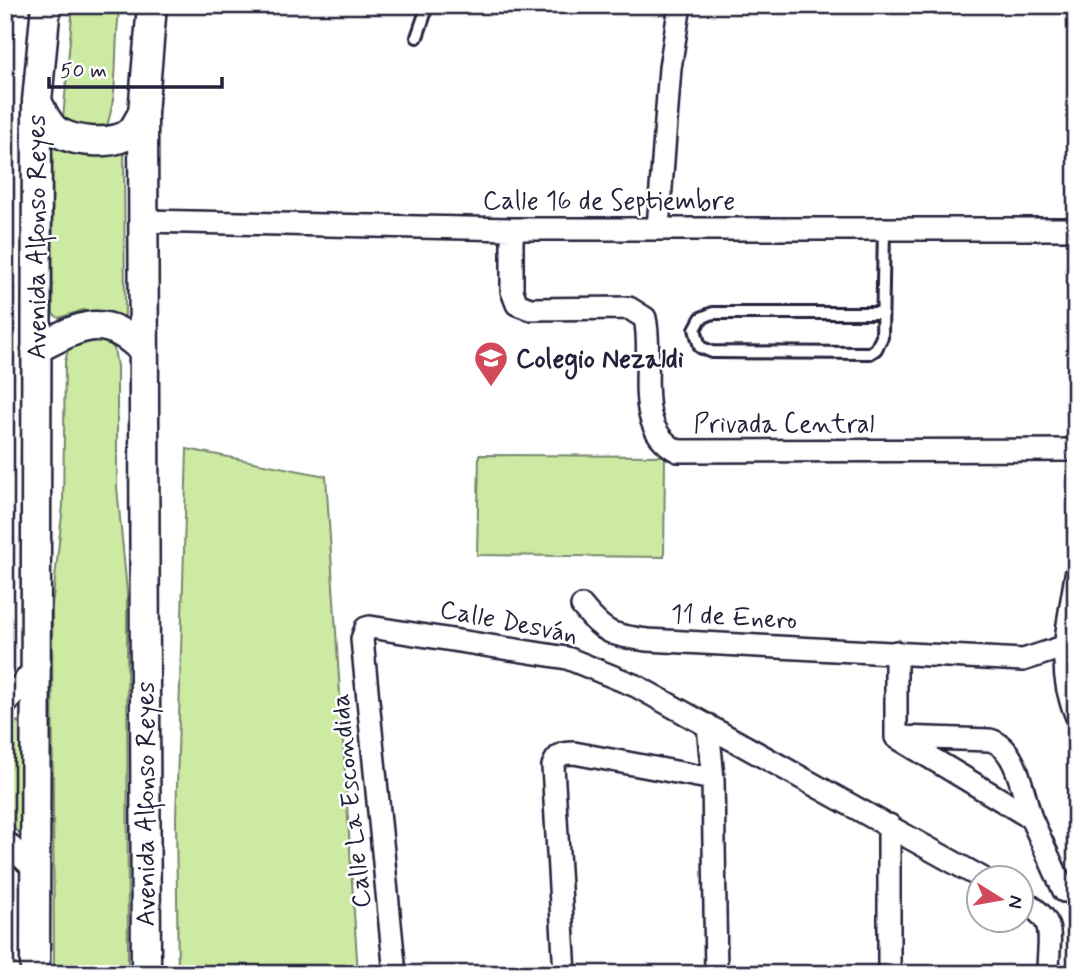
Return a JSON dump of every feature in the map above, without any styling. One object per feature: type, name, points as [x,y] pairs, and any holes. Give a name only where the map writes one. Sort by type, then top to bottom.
[{"type":"main road","name":"Avenida Alfonso Reyes","points":[[35,974],[37,101],[46,5]]},
{"type":"main road","name":"Avenida Alfonso Reyes","points":[[146,974],[143,113],[152,5]]},
{"type":"main road","points":[[37,101],[46,120],[55,130],[88,140],[120,137],[130,132],[143,113]]},
{"type":"main road","points":[[36,349],[73,330],[103,326],[116,328],[143,350]]},
{"type":"street","points":[[658,228],[670,68],[680,5]]},
{"type":"street","name":"Calle 16 de Septiembre","points":[[143,221],[512,229],[1076,229]]},
{"type":"street","name":"Privada Central","points":[[512,229],[512,291],[517,304],[530,309],[629,308],[641,313],[646,325],[650,421],[659,438],[678,451],[1076,450]]},
{"type":"street","points":[[1076,575],[1073,618],[1063,647],[1065,680],[1076,715]]},
{"type":"street","name":"11 de Enero","points":[[582,606],[600,628],[620,636],[1023,660],[1063,647]]},
{"type":"street","name":"Calle Desván","points":[[370,627],[567,658],[636,686],[965,867]]},
{"type":"street","name":"Calle La Escondida","points":[[370,627],[364,632],[362,639],[395,974]]},
{"type":"street","points":[[895,737],[896,652]]},
{"type":"street","points":[[5,705],[34,669]]},
{"type":"street","points":[[708,725],[713,779],[716,974]]},
{"type":"street","points":[[895,737],[1031,818]]},
{"type":"street","points":[[895,737],[990,740],[1002,744],[1009,755],[1031,818],[1064,891]]},
{"type":"street","points":[[565,974],[553,766],[559,755],[574,753],[713,779]]},
{"type":"street","points":[[889,825],[889,974]]},
{"type":"street","points":[[5,841],[34,870]]},
{"type":"street","points":[[1036,909],[1045,915],[1048,923],[1048,974]]},
{"type":"lane","points":[[417,37],[428,5]]},
{"type":"lane","points":[[882,313],[713,313],[701,317],[695,334],[700,346],[712,352],[864,354],[876,349],[880,344],[882,313],[884,229]]},
{"type":"green space","points":[[5,5],[10,5],[6,344],[5,344]]},
{"type":"green space","points":[[73,5],[120,5],[115,84],[106,128],[81,131],[63,119]]},
{"type":"green space","points":[[52,143],[124,144],[125,315],[118,320],[83,310],[59,318],[53,314]]},
{"type":"green space","points":[[81,336],[105,337],[114,349],[117,366],[117,487],[127,591],[128,974],[54,974],[52,607],[63,505],[65,362],[69,346]]},
{"type":"green space","points":[[187,449],[326,476],[358,974],[178,974],[176,819]]},
{"type":"green space","points":[[479,455],[665,456],[664,557],[477,555]]},
{"type":"green space","points":[[18,721],[21,727],[22,834],[5,824],[5,730]]},
{"type":"green space","points":[[5,875],[9,878],[10,974],[5,974]]},
{"type":"place","name":"Colegio Nezaldi","points":[[491,388]]}]
